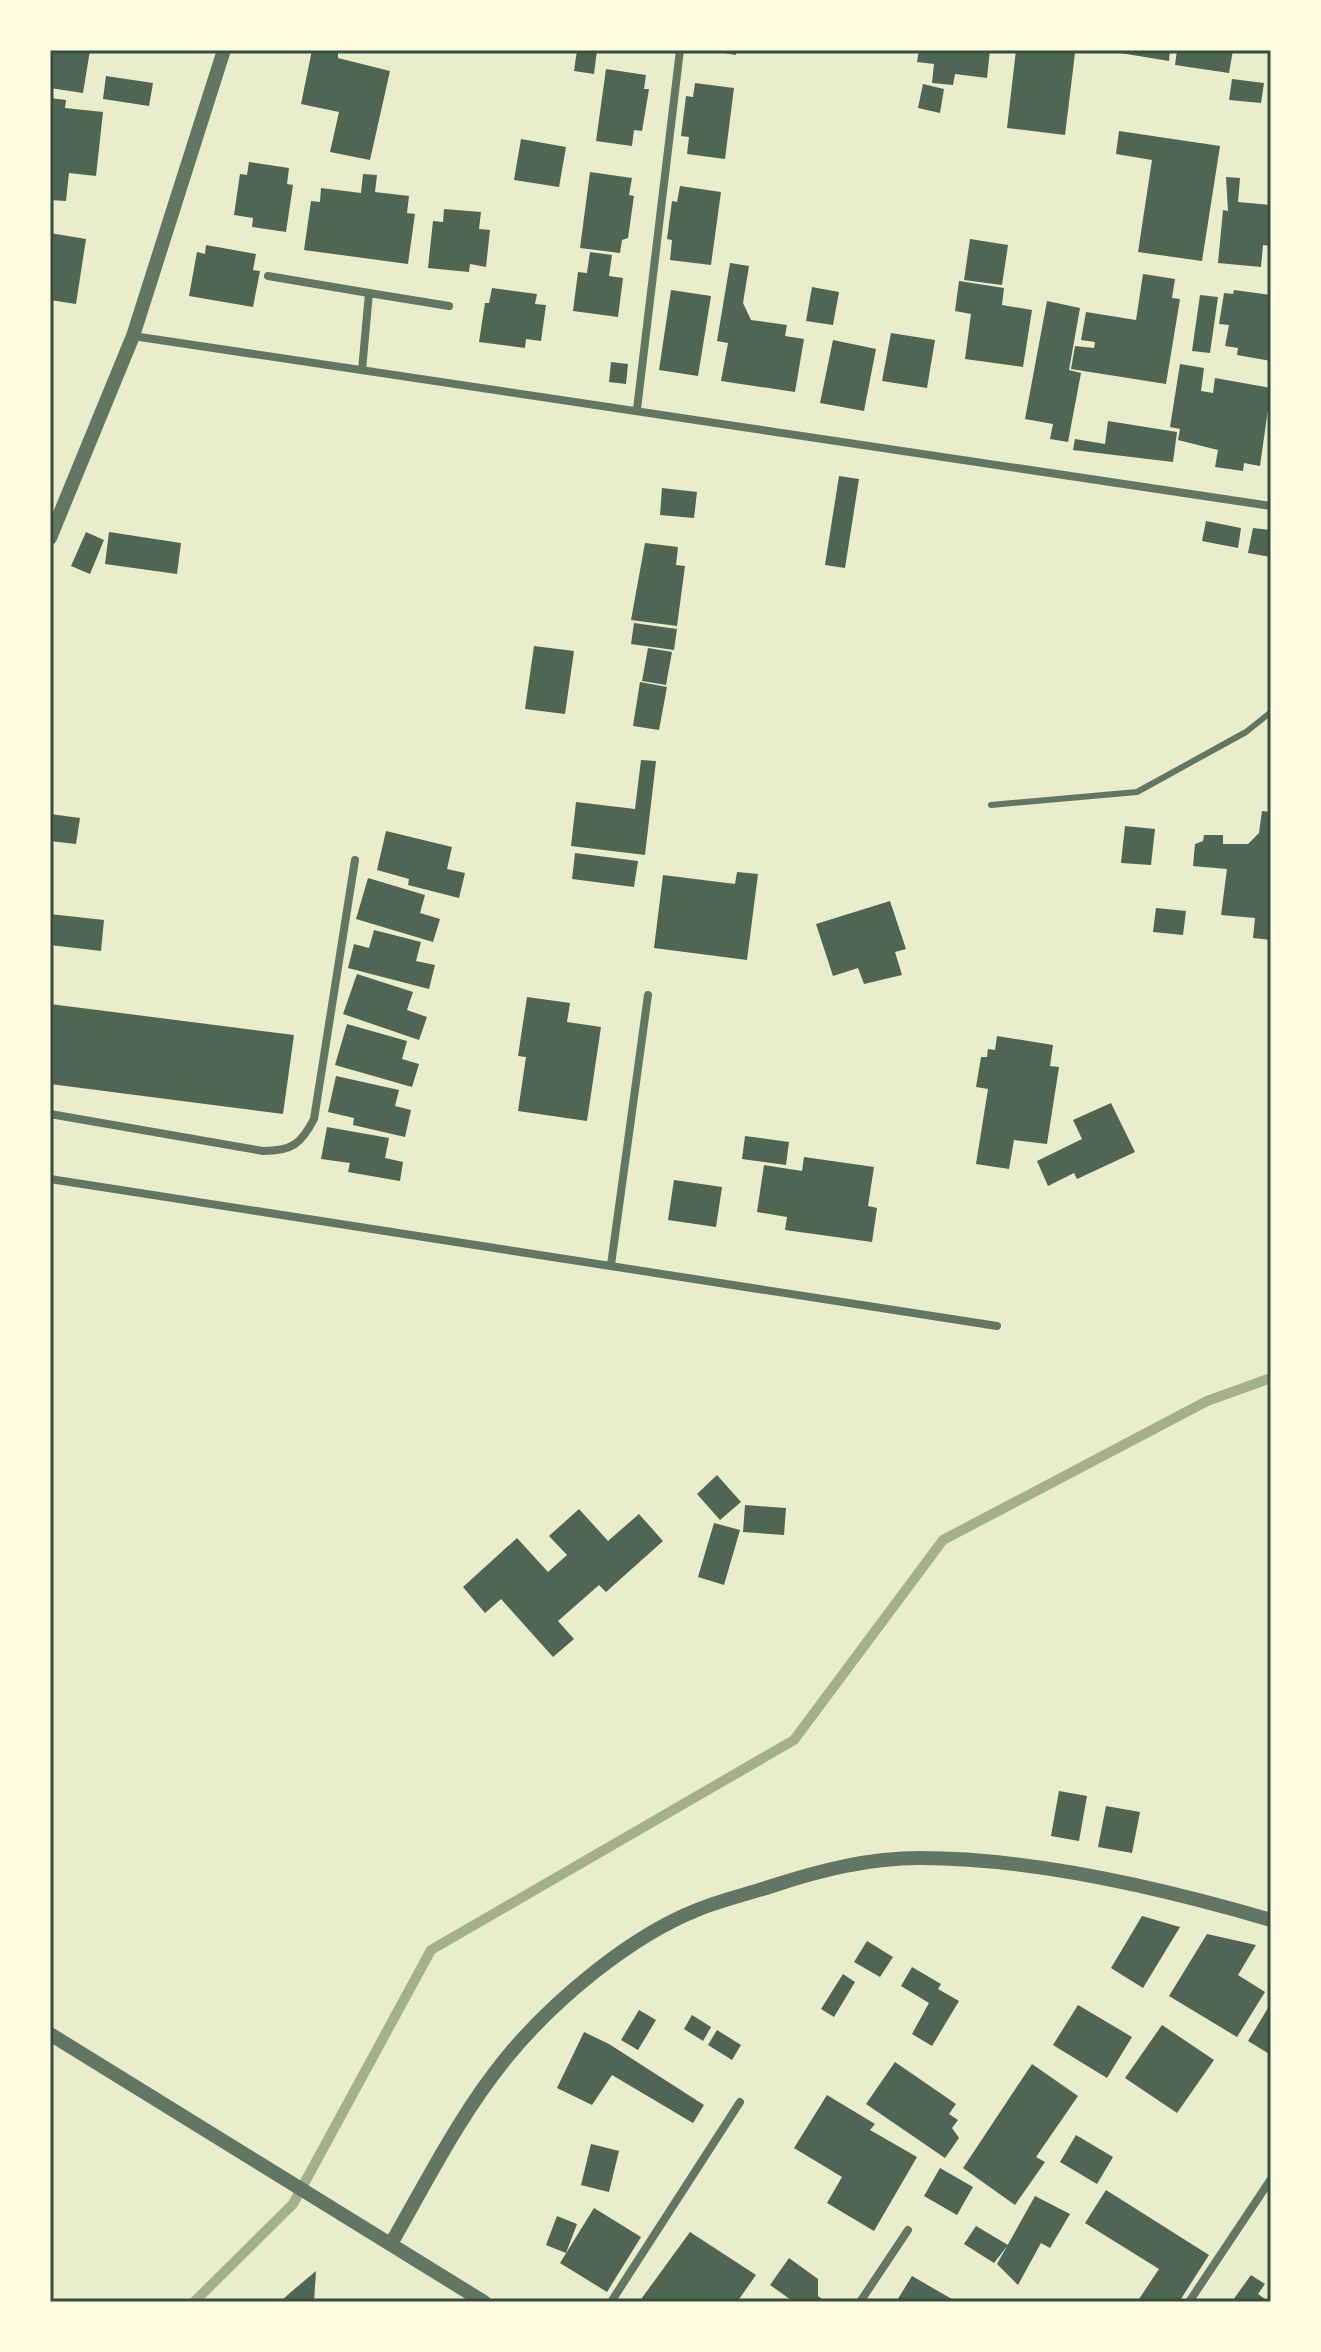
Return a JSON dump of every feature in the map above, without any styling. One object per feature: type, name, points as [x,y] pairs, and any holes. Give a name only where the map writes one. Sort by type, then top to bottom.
[{"type":"street","points":[[50,538],[133,336],[224,50]]},
{"type":"street","points":[[637,409],[680,50]]},
{"type":"street","points":[[268,276],[449,306]]},
{"type":"street","points":[[362,370],[369,293]]},
{"type":"street","points":[[133,336],[1271,506]]},
{"type":"street","points":[[50,1114],[263,1151],[286,1151],[303,1141],[314,1119],[355,860]]},
{"type":"street","points":[[611,1265],[648,995]]},
{"type":"street","points":[[50,1179],[997,1326]]},
{"type":"street","points":[[392,2242],[461,2122],[507,2057],[553,2008],[622,1952],[695,1911],[835,1866],[918,1858],[993,1861],[1163,1891],[1271,1920]]},
{"type":"street","points":[[50,2034],[392,2242],[484,2302]]},
{"type":"street","points":[[611,2302],[740,2102]]},
{"type":"street","points":[[1189,2302],[1271,2179]]},
{"type":"street","points":[[860,2302],[908,2230]]},
{"type":"lane","points":[[991,805],[1137,792],[1246,732],[1271,712]]},
{"type":"building","points":[[50,50],[90,50],[83,93],[50,88]]},
{"type":"building","points":[[312,50],[338,50],[338,58],[390,71],[370,160],[330,152],[339,112],[301,104]]},
{"type":"building","points":[[577,50],[597,50],[594,74],[574,71]]},
{"type":"building","points":[[707,50],[736,50],[736,55]]},
{"type":"building","points":[[919,50],[990,50],[987,78],[955,74],[953,85],[932,83],[934,64],[917,62]]},
{"type":"building","points":[[1016,50],[1075,53],[1065,135],[1007,128]]},
{"type":"building","points":[[1102,50],[1170,50],[1169,61]]},
{"type":"building","points":[[1177,50],[1233,50],[1229,73],[1175,65]]},
{"type":"building","points":[[606,69],[646,75],[644,89],[649,89],[642,131],[634,130],[632,146],[596,141]]},
{"type":"building","points":[[106,76],[153,83],[149,106],[103,99]]},
{"type":"building","points":[[1232,79],[1264,83],[1261,103],[1229,100]]},
{"type":"building","points":[[695,83],[734,88],[725,159],[687,154],[689,137],[681,136],[686,96],[693,97]]},
{"type":"building","points":[[923,84],[944,89],[940,113],[918,108]]},
{"type":"building","points":[[50,98],[66,100],[65,108],[103,112],[96,176],[69,173],[66,201],[50,200]]},
{"type":"building","points":[[1119,131],[1220,146],[1202,261],[1138,252],[1152,160],[1116,154]]},
{"type":"building","points":[[521,139],[566,147],[559,187],[514,180]]},
{"type":"building","points":[[249,162],[289,168],[287,184],[293,185],[286,232],[252,227],[253,218],[234,215],[240,174],[247,175]]},
{"type":"building","points":[[590,172],[632,178],[629,195],[634,196],[628,238],[622,240],[620,253],[580,248]]},
{"type":"building","points":[[363,174],[377,175],[375,192],[409,196],[407,213],[415,214],[408,264],[304,250],[311,201],[320,202],[321,188],[361,193]]},
{"type":"building","points":[[1226,177],[1240,178],[1238,202],[1271,205],[1271,246],[1263,245],[1261,267],[1218,263],[1223,210],[1228,211]]},
{"type":"building","points":[[680,186],[721,192],[711,265],[670,260],[672,240],[667,239],[672,201],[677,202]]},
{"type":"building","points":[[444,209],[481,212],[479,229],[490,230],[486,267],[470,264],[469,272],[428,268],[433,221],[443,222]]},
{"type":"building","points":[[50,233],[86,239],[76,304],[50,300]]},
{"type":"building","points":[[970,239],[1008,245],[1002,285],[964,280]]},
{"type":"building","points":[[206,245],[256,254],[253,270],[260,271],[253,307],[189,296],[197,252],[205,254]]},
{"type":"building","points":[[590,252],[612,255],[609,276],[623,278],[618,317],[573,311],[578,272],[587,273]]},
{"type":"building","points":[[730,263],[749,266],[743,303],[751,320],[787,325],[785,336],[804,339],[795,392],[721,381],[728,343],[717,341]]},
{"type":"building","points":[[1143,274],[1175,279],[1172,298],[1180,299],[1166,384],[1071,369],[1075,346],[1094,348],[1095,342],[1081,340],[1086,312],[1136,320]]},
{"type":"building","points":[[959,281],[1004,288],[1002,305],[1032,310],[1023,367],[965,359],[971,314],[955,311]]},
{"type":"building","points":[[812,287],[839,292],[833,325],[806,321]]},
{"type":"building","points":[[492,288],[537,294],[535,304],[546,305],[541,341],[526,339],[525,348],[479,342],[485,303],[489,303]]},
{"type":"building","points":[[671,290],[711,296],[698,376],[659,370]]},
{"type":"building","points":[[1234,290],[1271,295],[1271,361],[1237,355],[1238,348],[1225,346],[1229,325],[1219,324],[1224,293],[1233,294]]},
{"type":"building","points":[[1200,295],[1218,297],[1210,353],[1192,351]]},
{"type":"building","points":[[1047,301],[1080,308],[1069,370],[1081,373],[1068,442],[1050,439],[1053,424],[1025,419]]},
{"type":"building","points":[[891,333],[935,340],[927,388],[882,381]]},
{"type":"building","points":[[833,340],[876,349],[864,411],[820,403]]},
{"type":"building","points":[[611,362],[628,364],[626,384],[609,382]]},
{"type":"building","points":[[1180,364],[1204,368],[1201,391],[1213,393],[1215,378],[1271,388],[1260,466],[1244,463],[1243,471],[1215,467],[1218,450],[1178,440],[1180,429],[1170,427]]},
{"type":"building","points":[[1108,421],[1177,432],[1173,462],[1073,450],[1075,439],[1105,444]]},
{"type":"building","points":[[839,476],[859,479],[845,568],[825,565]]},
{"type":"building","points":[[662,488],[697,492],[694,518],[660,515]]},
{"type":"building","points":[[1206,521],[1241,528],[1238,548],[1202,541]]},
{"type":"building","points":[[1253,528],[1271,530],[1271,557],[1248,553]]},
{"type":"building","points":[[86,532],[104,540],[90,574],[71,566]]},
{"type":"building","points":[[109,532],[181,543],[177,574],[105,564]]},
{"type":"building","points":[[645,543],[678,547],[676,565],[685,566],[677,626],[631,620]]},
{"type":"building","points":[[634,623],[677,629],[674,650],[631,644]]},
{"type":"building","points":[[534,646],[574,651],[565,714],[525,709]]},
{"type":"building","points":[[648,648],[672,652],[666,685],[642,681]]},
{"type":"building","points":[[640,682],[667,687],[659,730],[633,726]]},
{"type":"building","points":[[641,760],[656,761],[645,855],[571,846],[576,802],[635,809]]},
{"type":"building","points":[[1262,811],[1271,812],[1271,940],[1253,938],[1255,918],[1221,915],[1227,869],[1193,866],[1195,844],[1203,841],[1204,835],[1223,835],[1223,844],[1248,844],[1259,833]]},
{"type":"building","points":[[50,814],[80,818],[76,844],[50,841]]},
{"type":"building","points":[[1125,826],[1155,829],[1151,865],[1121,863]]},
{"type":"building","points":[[386,831],[452,847],[447,869],[465,873],[459,898],[408,885],[409,879],[377,870]]},
{"type":"building","points":[[575,853],[638,861],[634,887],[572,879]]},
{"type":"building","points":[[737,872],[758,874],[747,960],[654,948],[663,875],[735,884]]},
{"type":"building","points":[[368,878],[425,895],[420,913],[440,919],[433,942],[356,919]]},
{"type":"building","points":[[890,901],[906,949],[895,952],[902,975],[864,984],[858,968],[833,976],[816,924]]},
{"type":"building","points":[[1156,908],[1186,911],[1183,935],[1153,932]]},
{"type":"building","points":[[50,914],[104,920],[101,951],[50,945]]},
{"type":"building","points":[[374,930],[421,942],[416,961],[435,965],[429,989],[348,968],[354,944],[369,948]]},
{"type":"building","points":[[357,974],[413,992],[407,1010],[427,1017],[419,1040],[343,1014]]},
{"type":"building","points":[[527,997],[570,1003],[567,1022],[601,1027],[587,1121],[518,1111],[526,1057],[518,1056]]},
{"type":"building","points":[[50,1004],[294,1035],[283,1114],[50,1084]]},
{"type":"building","points":[[347,1024],[407,1041],[402,1059],[419,1064],[412,1087],[335,1065]]},
{"type":"building","points":[[997,1036],[1053,1045],[1050,1066],[1059,1067],[1047,1144],[1014,1140],[1009,1169],[976,1164],[988,1089],[976,1087],[981,1057],[987,1057],[988,1049],[995,1050]]},
{"type":"building","points":[[336,1076],[399,1090],[395,1106],[411,1110],[405,1137],[353,1125],[354,1118],[328,1112]]},
{"type":"building","points":[[1111,1103],[1135,1152],[1077,1179],[1074,1173],[1048,1186],[1037,1161],[1082,1139],[1073,1120]]},
{"type":"building","points":[[327,1127],[389,1138],[385,1158],[403,1162],[400,1181],[348,1172],[350,1163],[321,1159]]},
{"type":"building","points":[[745,1136],[789,1142],[786,1165],[742,1159]]},
{"type":"building","points":[[804,1157],[874,1167],[868,1206],[877,1208],[872,1242],[785,1230],[787,1217],[757,1212],[764,1165],[802,1171]]},
{"type":"building","points":[[674,1180],[722,1187],[716,1227],[668,1220]]},
{"type":"building","points":[[717,1475],[741,1502],[720,1520],[697,1494]]},
{"type":"building","points":[[745,1505],[786,1508],[784,1535],[743,1532]]},
{"type":"building","points":[[579,1509],[608,1541],[639,1514],[663,1541],[606,1592],[599,1585],[558,1621],[574,1639],[553,1657],[501,1599],[485,1613],[463,1587],[517,1538],[548,1572],[567,1555],[549,1536]]},
{"type":"building","points":[[714,1523],[740,1530],[724,1585],[698,1577]]},
{"type":"building","points":[[1059,1791],[1087,1796],[1079,1841],[1051,1836]]},
{"type":"building","points":[[1106,1806],[1140,1812],[1132,1853],[1098,1847]]},
{"type":"building","points":[[1142,1916],[1180,1927],[1143,1988],[1111,1968]]},
{"type":"building","points":[[1207,1934],[1256,1945],[1238,1975],[1265,1992],[1237,2037],[1169,1996]]},
{"type":"building","points":[[867,1941],[893,1957],[880,1977],[854,1962]]},
{"type":"building","points":[[912,1967],[941,1984],[938,1989],[959,2001],[932,2046],[912,2034],[929,2003],[901,1986]]},
{"type":"building","points":[[843,1974],[855,1982],[834,2017],[821,2009]]},
{"type":"building","points":[[1271,2003],[1271,2055],[1248,2041]]},
{"type":"building","points":[[1078,2005],[1132,2037],[1107,2078],[1053,2045]]},
{"type":"building","points":[[639,2010],[656,2020],[638,2050],[621,2040]]},
{"type":"building","points":[[692,2015],[711,2027],[703,2041],[684,2029]]},
{"type":"building","points":[[1162,2025],[1214,2060],[1177,2113],[1125,2078]]},
{"type":"building","points":[[717,2030],[741,2045],[732,2060],[708,2045]]},
{"type":"building","points":[[584,2032],[609,2044],[704,2105],[693,2123],[612,2075],[592,2105],[557,2088]]},
{"type":"building","points":[[895,2062],[956,2104],[949,2114],[958,2120],[952,2128],[959,2138],[945,2158],[866,2104]]},
{"type":"building","points":[[1032,2064],[1078,2096],[1036,2157],[1045,2162],[1015,2205],[963,2168]]},
{"type":"building","points":[[827,2095],[875,2124],[870,2130],[917,2157],[874,2231],[827,2203],[842,2177],[794,2148]]},
{"type":"building","points":[[1076,2135],[1113,2157],[1097,2184],[1060,2162]]},
{"type":"building","points":[[591,2144],[619,2151],[609,2192],[581,2185]]},
{"type":"building","points":[[940,2168],[973,2187],[957,2215],[924,2196]]},
{"type":"building","points":[[1106,2190],[1209,2255],[1179,2302],[1137,2302],[1159,2269],[1085,2223]]},
{"type":"building","points":[[1035,2196],[1070,2214],[1050,2248],[1041,2243],[1018,2285],[997,2264]]},
{"type":"building","points":[[594,2208],[641,2237],[607,2292],[560,2263]]},
{"type":"building","points":[[557,2216],[577,2224],[566,2253],[546,2245]]},
{"type":"building","points":[[976,2226],[1008,2245],[994,2263],[964,2244]]},
{"type":"building","points":[[690,2232],[756,2275],[737,2302],[639,2302]]},
{"type":"building","points":[[789,2258],[818,2279],[818,2296],[826,2302],[794,2302],[770,2285]]},
{"type":"building","points":[[316,2271],[314,2302],[280,2302],[291,2292]]},
{"type":"building","points":[[1251,2275],[1265,2284],[1258,2294],[1269,2302],[1233,2300]]},
{"type":"building","points":[[912,2276],[957,2302],[896,2302]]},
{"type":"waterway","points":[[194,2302],[293,2204],[431,1950],[794,1740],[943,1540],[1207,1401],[1271,1378]]}]
